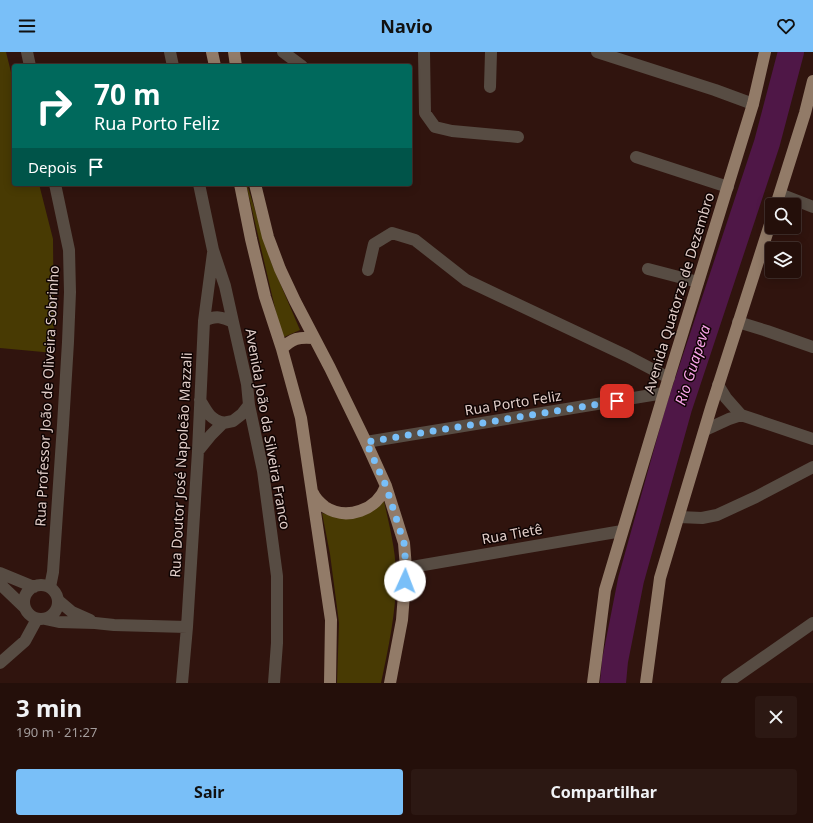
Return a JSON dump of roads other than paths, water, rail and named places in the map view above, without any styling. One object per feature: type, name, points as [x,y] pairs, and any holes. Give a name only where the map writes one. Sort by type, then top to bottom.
[{"type":"main road","points":[[212,52],[215,64]]},
{"type":"main road","points":[[234,52],[236,64]]},
{"type":"main road","name":"Avenida Quatorze de Dezembro","points":[[593,683],[605,590],[753,104],[765,52]]},
{"type":"main road","points":[[779,198],[805,113],[813,81]]},
{"type":"main road","points":[[240,186],[265,297],[282,349],[301,418],[332,620],[330,683]]},
{"type":"main road","points":[[255,186],[268,237],[280,269],[313,338],[330,368],[386,486],[404,543],[406,568],[402,620],[390,683]]},
{"type":"main road","points":[[646,683],[660,578],[718,385],[767,234]]},
{"type":"main road","points":[[282,349],[288,342],[295,339],[313,338]]},
{"type":"main road","points":[[311,486],[314,496],[323,505],[334,511],[347,513],[359,512],[370,506],[380,498],[386,486]]},
{"type":"street","points":[[27,52],[30,64]]},
{"type":"street","points":[[170,52],[173,64]]},
{"type":"street","points":[[283,52],[299,64]]},
{"type":"street","points":[[424,52],[425,113],[435,127],[452,132],[518,137]]},
{"type":"street","points":[[490,87],[491,52]]},
{"type":"street","points":[[597,52],[715,90],[753,104]]},
{"type":"street","points":[[636,157],[728,187]]},
{"type":"street","name":"Rua Professor João de Oliveira Sobrinho","points":[[50,587],[53,572],[63,425],[70,292],[69,250],[55,186]]},
{"type":"street","name":"Avenida João da Silveira Franco","points":[[199,186],[213,250],[225,286],[247,384],[249,405],[262,471],[277,576],[277,643],[274,683]]},
{"type":"street","points":[[801,205],[813,207]]},
{"type":"street","points":[[368,270],[374,244],[392,234],[415,240],[466,280],[627,356],[669,378]]},
{"type":"street","name":"Rua Doutor José Napoleão Mazzali","points":[[182,683],[198,451],[204,321],[213,250]]},
{"type":"street","points":[[648,268],[698,282]]},
{"type":"street","points":[[204,321],[212,317],[222,318],[233,322]]},
{"type":"street","points":[[738,322],[813,347]]},
{"type":"street","points":[[718,385],[726,398],[742,415],[813,439]]},
{"type":"street","name":"Rua Porto Feliz","points":[[366,442],[664,393]]},
{"type":"street","points":[[200,400],[207,413],[215,420],[223,423],[233,421],[242,414],[249,405]]},
{"type":"street","points":[[705,430],[742,415]]},
{"type":"street","points":[[198,451],[223,423]]},
{"type":"street","points":[[678,517],[702,518],[716,515],[756,497],[813,468]]},
{"type":"street","name":"Rua Tietê","points":[[406,568],[622,531]]},
{"type":"street","points":[[0,573],[34,587]]},
{"type":"street","points":[[0,584],[25,608],[29,615],[41,619],[59,622],[95,622],[114,625],[187,627]]},
{"type":"street","points":[[0,664],[25,641],[41,619],[53,616],[58,609],[59,601],[56,593],[50,587],[42,585],[34,587],[27,592],[24,600],[25,608]]},
{"type":"street","points":[[59,601],[72,612],[95,622]]},
{"type":"street","points":[[727,683],[813,623]]},
{"type":"waterway","name":"Rio Guapeva","points":[[613,683],[615,661],[631,580],[679,408],[767,143],[791,52]]}]
